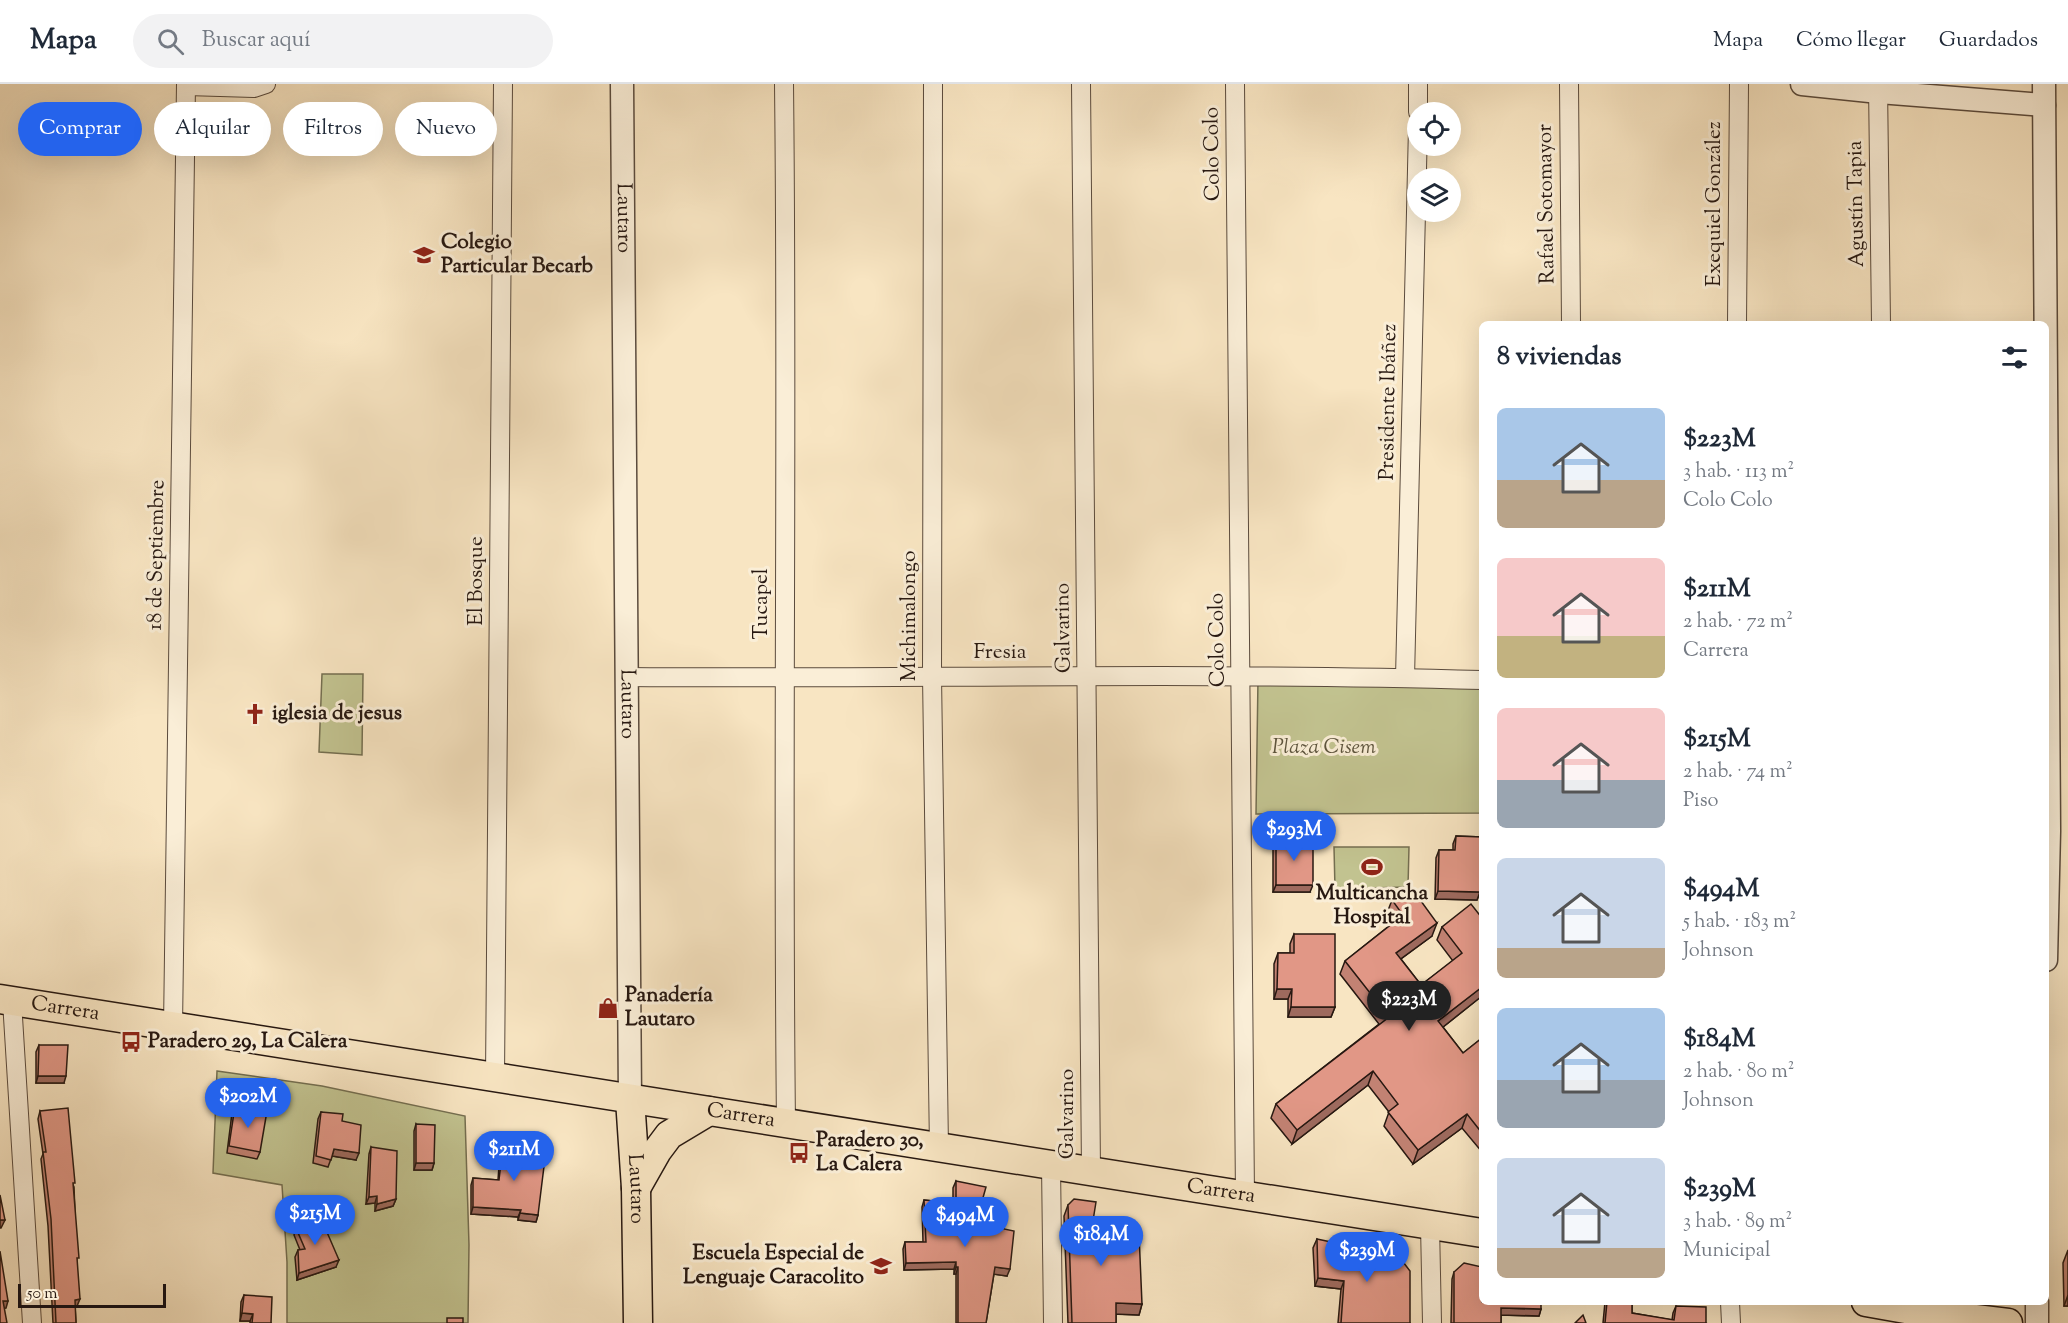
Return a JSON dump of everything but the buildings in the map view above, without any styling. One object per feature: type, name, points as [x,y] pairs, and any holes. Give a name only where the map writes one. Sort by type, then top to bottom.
[{"type":"main road","name":"Carrera","points":[[6,1000],[1479,1233]]},
{"type":"main road","name":"Lautaro","points":[[630,1099],[636,1188],[638,1323]]},
{"type":"main road","points":[[636,1188],[657,1151],[669,1136],[709,1111]]},
{"type":"main road","points":[[1896,1305],[2008,1323]]},
{"type":"street","points":[[186,85],[254,88],[266,84]]},
{"type":"street","name":"El Bosque","points":[[495,1078],[503,84]]},
{"type":"street","name":"Lautaro","points":[[622,84],[630,1099]]},
{"type":"street","name":"Tucapel","points":[[784,84],[787,309],[784,678],[786,1124]]},
{"type":"street","name":"Michimalongo","points":[[933,84],[932,676],[939,1148]]},
{"type":"street","name":"Galvarino","points":[[1082,84],[1091,1172]]},
{"type":"street","name":"Colo Colo","points":[[1235,84],[1245,1196]]},
{"type":"street","points":[[1418,102],[1419,84]]},
{"type":"street","name":"Rafael Sotomayor","points":[[1569,84],[1571,321]]},
{"type":"street","name":"Exequiel González","points":[[1737,321],[1739,84]]},
{"type":"street","points":[[1802,84],[2044,94],[2058,393],[2049,787]]},
{"type":"street","name":"18 de Septiembre","points":[[173,1027],[186,85]]},
{"type":"street","name":"Agustín Tapia","points":[[1878,88],[1881,321]]},
{"type":"street","name":"Presidente Ibáñez","points":[[1405,678],[1417,156]]},
{"type":"street","name":"Fresia","points":[[626,677],[1087,675],[1479,680]]},
{"type":"street","points":[[6,1000],[32,1323]]},
{"type":"street","points":[[1051,1165],[1053,1323]]},
{"type":"street","points":[[1430,1225],[1432,1323]]},
{"type":"street","points":[[1730,1305],[1731,1323]]},
{"type":"street","points":[[2037,1305],[2037,1323]]},
{"type":"green space","points":[[322,674],[363,674],[362,755],[319,752]]},
{"type":"green space","name":"Plaza Cisem","points":[[1258,679],[1479,684],[1479,813],[1256,814]]},
{"type":"green space","name":"Multicancha Hospital","points":[[1334,847],[1409,847],[1408,887],[1335,889]]},
{"type":"green space","points":[[217,1071],[322,1086],[465,1116],[469,1245],[468,1323],[287,1323],[287,1262],[282,1185],[213,1173]]},
{"type":"place","name":"Colegio Particular Becarb","points":[[424,255]]},
{"type":"place","name":"iglesia de jesus","points":[[255,714]]},
{"type":"place","name":"Multicancha Hospital","points":[[1372,867]]},
{"type":"place","name":"Panadería Lautaro","points":[[608,1008]]},
{"type":"place","name":"Paradero 29, La Calera","points":[[131,1042]]},
{"type":"place","name":"Paradero 30, La Calera","points":[[799,1153]]},
{"type":"place","name":"Escuela Especial de Lenguaje Caracolito","points":[[881,1266]]}]
